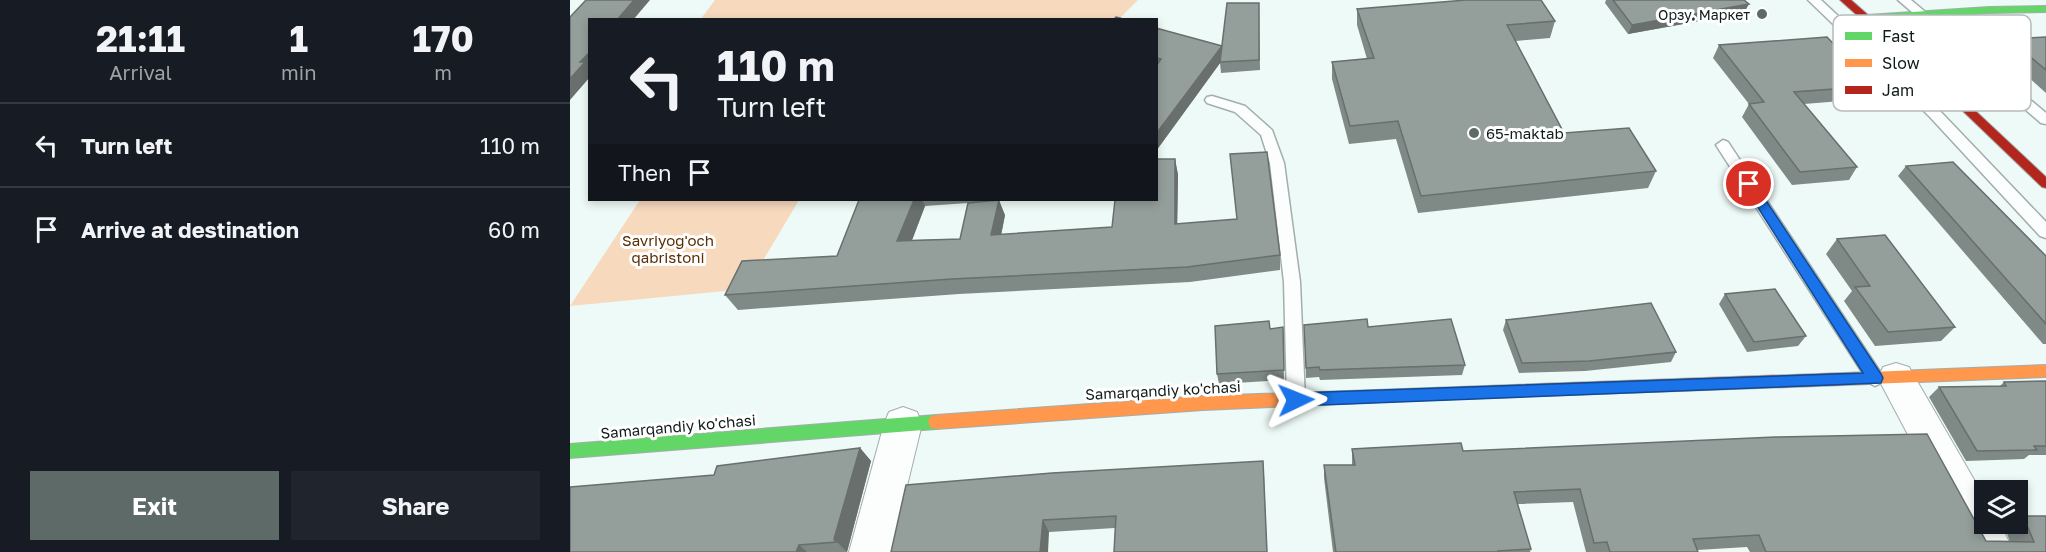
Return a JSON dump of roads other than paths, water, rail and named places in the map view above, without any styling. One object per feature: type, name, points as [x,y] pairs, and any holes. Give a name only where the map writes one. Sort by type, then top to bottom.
[{"type":"street","points":[[1845,0],[1863,15]]},
{"type":"street","points":[[1878,5],[1890,15]]},
{"type":"street","points":[[1923,15],[2046,9]]},
{"type":"street","points":[[1970,111],[2046,184]]},
{"type":"street","name":"Samarqandiy ko'chasi","points":[[570,451],[1203,403],[2046,371]]},
{"type":"street","points":[[1885,378],[1993,552]]},
{"type":"street","points":[[870,552],[903,424]]},
{"type":"lane","points":[[1814,0],[1833,17]]},
{"type":"lane","points":[[1904,0],[1923,15]]},
{"type":"lane","points":[[1212,100],[1240,109],[1267,132],[1277,164],[1292,282],[1296,400]]},
{"type":"lane","points":[[2031,107],[2046,120]]},
{"type":"lane","points":[[1933,111],[2046,232]]},
{"type":"lane","points":[[1724,145],[1885,378]]},
{"type":"place","name":"Орзу. Маркет","points":[[1762,14]]},
{"type":"place","name":"65-maktab","points":[[1474,133]]},
{"type":"park label","name":"Savriyog'och qabristoni","points":[[668,248]]}]
